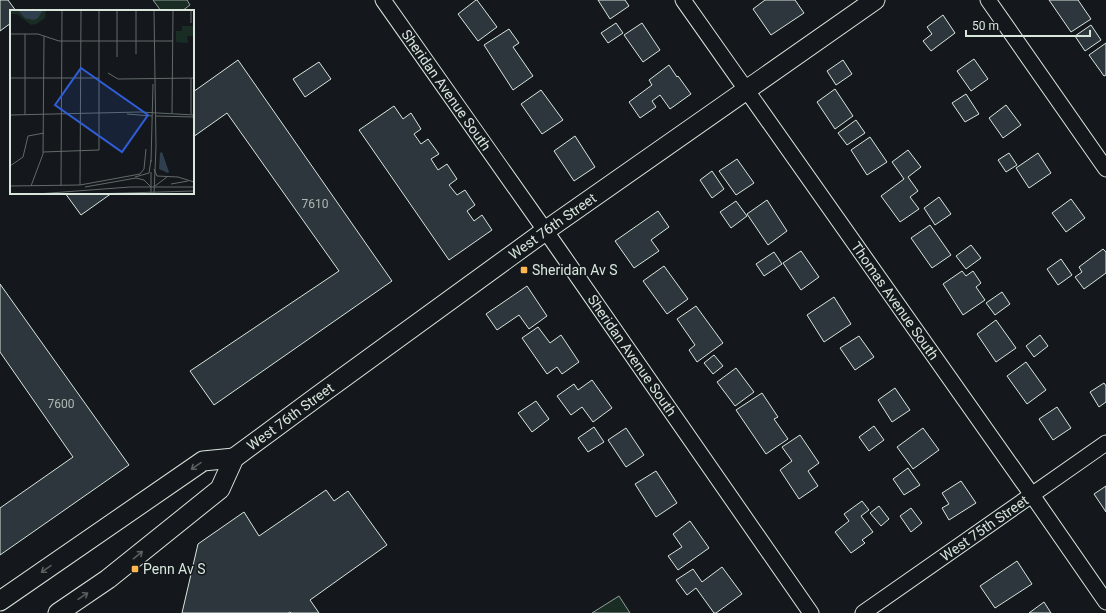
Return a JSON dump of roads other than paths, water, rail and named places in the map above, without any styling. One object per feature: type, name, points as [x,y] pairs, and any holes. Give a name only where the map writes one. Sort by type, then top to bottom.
[{"type":"street","name":"Sheridan Avenue South","points":[[383,0],[811,613]]},
{"type":"street","name":"Thomas Avenue South","points":[[683,0],[1106,602]]},
{"type":"street","name":"West 76th Street","points":[[58,613],[108,579],[220,489],[234,458],[545,231],[875,0]]},
{"type":"street","points":[[988,0],[1106,169]]},
{"type":"street","name":"West 75th Street","points":[[863,613],[1106,443]]},
{"type":"street","name":"West 76th Street","points":[[0,601],[203,461],[234,458]]},
{"type":"place","name":"Sheridan Av S","points":[[524,270]]},
{"type":"place","name":"Penn Av S","points":[[135,569]]}]
